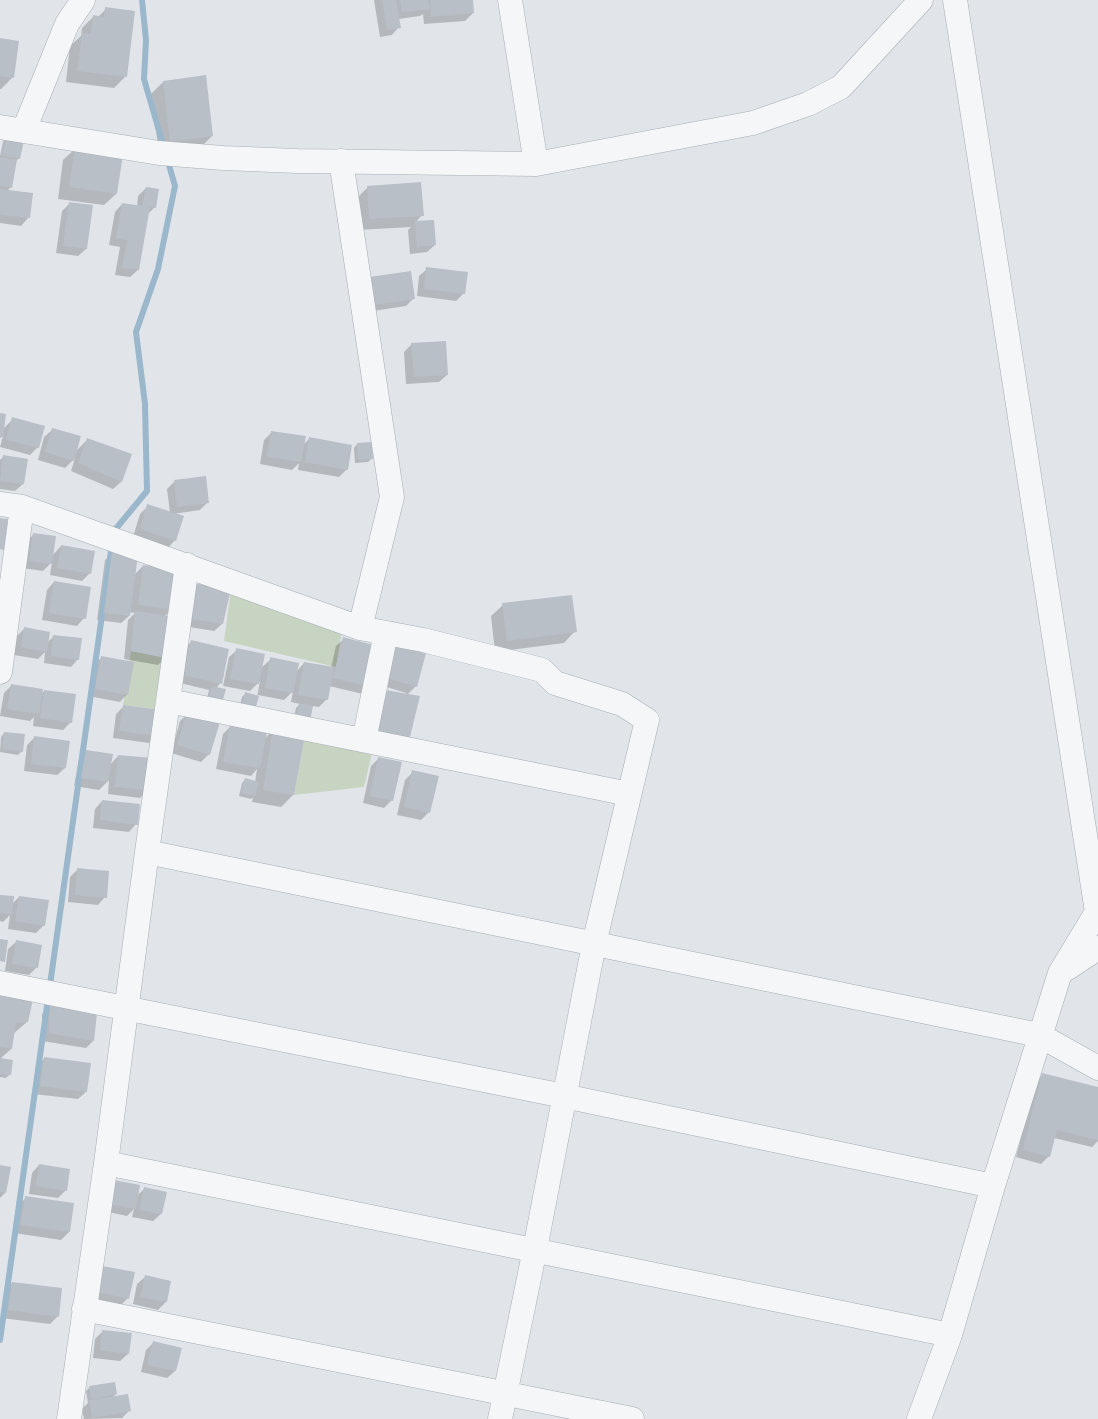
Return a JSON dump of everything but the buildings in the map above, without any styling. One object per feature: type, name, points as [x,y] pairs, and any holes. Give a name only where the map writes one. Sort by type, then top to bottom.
[{"type":"street","points":[[24,130],[67,24],[83,0]]},
{"type":"street","points":[[510,0],[536,164]]},
{"type":"street","points":[[0,127],[159,153],[223,158],[536,164],[753,123],[808,104],[841,87],[921,0]]},
{"type":"street","points":[[919,1419],[950,1335],[993,1186],[1060,973],[1097,912],[955,0]]},
{"type":"street","points":[[341,161],[392,497],[360,628]]},
{"type":"street","points":[[0,672],[11,506],[187,565],[360,628],[423,640],[542,670],[555,683],[622,704],[647,720],[594,944],[500,1419]]},
{"type":"street","points":[[69,1419],[187,565]]},
{"type":"street","points":[[364,740],[386,633]]},
{"type":"street","points":[[169,701],[628,794]]},
{"type":"street","points":[[146,852],[1040,1035],[1098,1068]]},
{"type":"street","points":[[1060,973],[1098,948]]},
{"type":"street","points":[[0,983],[564,1096],[993,1186]]},
{"type":"street","points":[[106,1162],[950,1335]]},
{"type":"street","points":[[84,1309],[632,1419]]},
{"type":"green space","points":[[231,589],[342,630],[336,667],[224,641]]},
{"type":"green space","points":[[131,651],[166,658],[161,710],[123,705]]},
{"type":"green space","points":[[305,736],[373,749],[364,787],[294,795]]},
{"type":"waterway","points":[[142,0],[146,40],[144,79],[164,148]]},
{"type":"waterway","points":[[113,534],[147,491],[145,404],[136,332],[158,269],[175,186],[167,158]]},
{"type":"waterway","points":[[0,1340],[112,544]]}]
